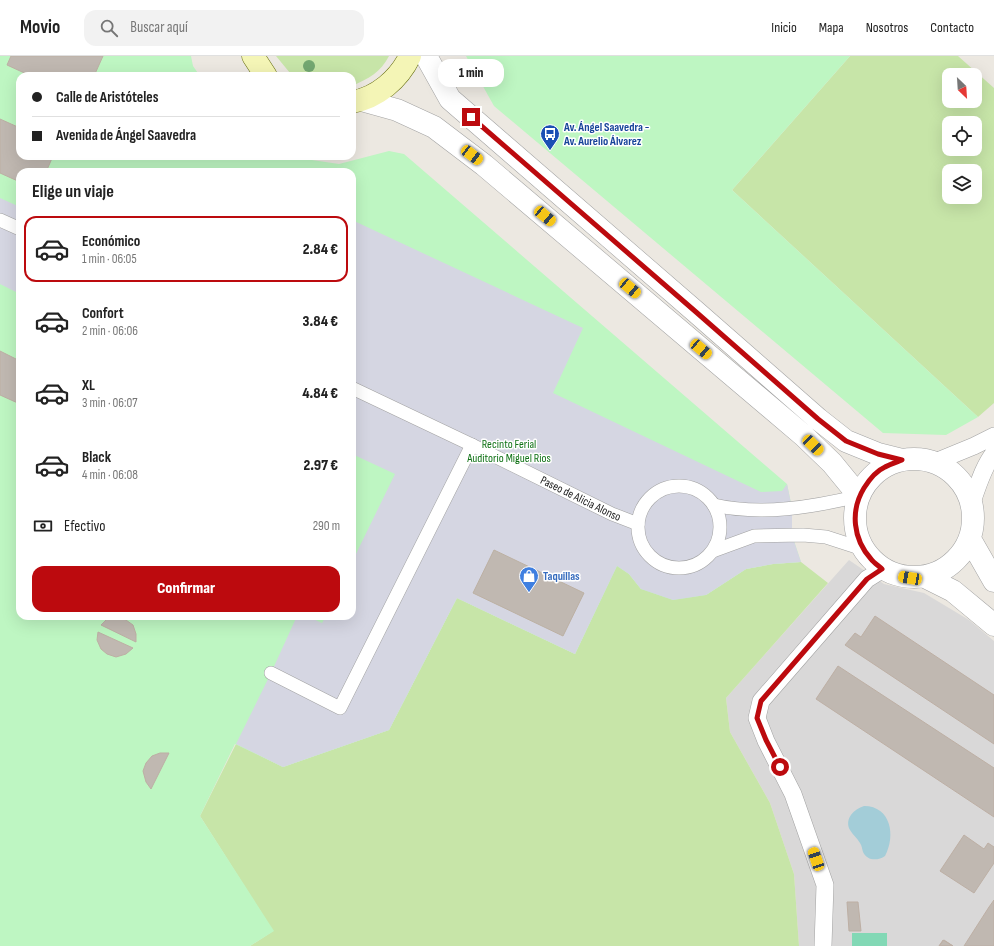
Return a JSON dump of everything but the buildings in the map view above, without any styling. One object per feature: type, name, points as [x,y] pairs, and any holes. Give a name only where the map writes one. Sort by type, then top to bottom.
[{"type":"main road","points":[[253,56],[263,72]]},
{"type":"main road","points":[[357,101],[381,90],[397,76],[410,56]]},
{"type":"street","points":[[426,56],[450,99],[818,419],[846,441],[873,452],[902,460]]},
{"type":"street","points":[[357,101],[396,110],[434,127],[484,165],[804,436],[832,464],[859,496]]},
{"type":"street","points":[[0,220],[16,227]]},
{"type":"street","name":"Paseo de Alicia Alonso","points":[[356,390],[612,514],[638,524]]},
{"type":"street","points":[[935,462],[994,436]]},
{"type":"street","points":[[271,673],[340,708],[472,445]]},
{"type":"street","points":[[972,502],[980,478],[994,453]]},
{"type":"street","points":[[919,459],[935,462],[951,471],[956,476],[964,485],[972,502],[974,521],[970,539],[963,553],[953,564],[940,572],[925,577],[910,578],[896,575],[882,569],[871,560],[863,549],[856,532],[855,514],[859,496],[869,480],[884,467],[902,460],[919,459]]},
{"type":"street","points":[[713,551],[718,540],[720,528],[719,516],[714,505],[706,496],[695,489],[682,486],[657,492],[648,501],[641,512],[638,524],[639,537],[644,550],[653,560],[665,566],[678,568],[691,566],[703,560],[713,551],[754,536],[803,535],[826,537],[863,549]]},
{"type":"street","points":[[714,505],[730,509],[744,510],[802,507],[859,496]]},
{"type":"street","points":[[970,539],[994,581]]},
{"type":"street","points":[[823,946],[824,885],[793,794],[766,740],[757,718],[761,701],[867,579],[882,569]]},
{"type":"street","points":[[925,577],[953,591],[994,625]]},
{"type":"shaded area","points":[[0,198],[16,205],[16,292],[0,284]]},
{"type":"shaded area","points":[[356,222],[583,328],[553,393],[761,492],[782,491],[787,484],[792,508],[792,535],[801,562],[773,564],[746,569],[706,595],[673,600],[641,589],[629,574],[617,566],[575,654],[457,598],[389,730],[283,767],[236,744],[295,620],[316,620],[322,623],[324,620],[356,620],[356,554],[395,474],[356,456]],"holes":[[[494,550],[584,593],[563,636],[473,593]]]},
{"type":"shaded area","points":[[849,560],[884,584],[924,593],[969,620],[994,641],[994,946],[799,946],[794,874],[770,803],[730,732],[726,698]]},
{"type":"green space","name":"Recinto Ferial Auditorio Miguel Rios","points":[[0,56],[191,56],[193,66],[197,72],[16,72],[16,160],[312,160],[339,164],[389,151],[404,154],[787,484],[792,508],[792,535],[801,562],[773,564],[746,569],[706,595],[673,600],[641,589],[629,574],[617,566],[575,654],[457,598],[389,730],[283,767],[235,744],[200,816],[274,931],[250,946],[0,946]]},
{"type":"green space","points":[[276,56],[389,56],[378,71],[356,84],[356,72],[289,72]]},
{"type":"green space","points":[[466,56],[850,56],[732,190],[978,417],[946,435],[883,433],[494,106]]},
{"type":"green space","points":[[850,56],[958,56],[972,68],[942,68],[942,108],[982,108],[982,77],[994,88],[994,403],[978,417],[732,190]]},
{"type":"green space","points":[[801,562],[828,583],[726,698],[730,732],[770,803],[794,874],[799,946],[250,946],[273,931],[200,816],[236,744],[283,767],[389,730],[457,598],[575,654],[617,565],[629,574],[641,589],[706,595],[746,569],[773,564]]},
{"type":"green space","points":[[852,933],[887,933],[887,946],[852,946]]},
{"type":"water","points":[[864,806],[873,807],[880,811],[889,824],[890,840],[888,848],[885,856],[879,859],[870,859],[865,855],[861,844],[848,826],[851,815],[857,809]]},
{"type":"place","name":"Av. Ángel Saavedra - Av. Aurelio Álvarez","points":[[550,151]]},
{"type":"place","name":"Taquillas","points":[[529,593]]},
{"type":"route","points":[[471,117],[818,419],[846,441],[878,454],[902,460],[884,467],[869,480],[859,496],[855,514],[856,532],[863,549],[871,560],[882,569],[867,579],[844,604],[761,701],[757,718],[766,740],[780,767]]}]
